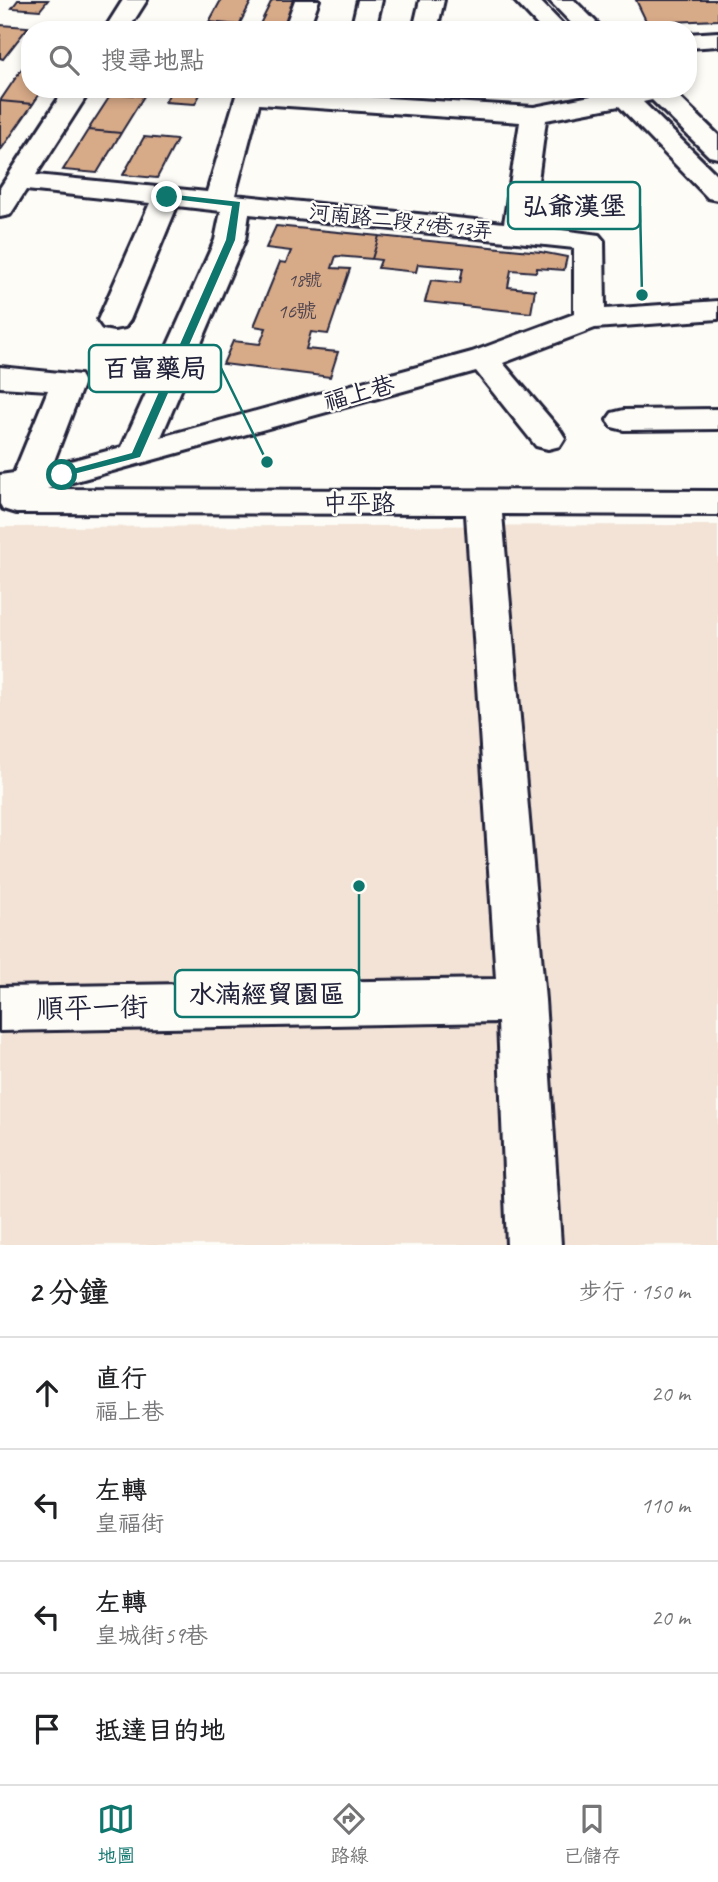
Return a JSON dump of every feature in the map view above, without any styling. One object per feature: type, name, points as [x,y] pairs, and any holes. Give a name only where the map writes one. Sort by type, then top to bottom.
[{"type":"street","points":[[122,21],[135,0]]},
{"type":"street","points":[[299,21],[307,0]]},
{"type":"street","points":[[365,21],[370,0]]},
{"type":"street","points":[[427,21],[432,0]]},
{"type":"street","points":[[526,0],[547,21]]},
{"type":"street","points":[[561,0],[583,21]]},
{"type":"street","points":[[697,40],[718,39]]},
{"type":"street","points":[[0,209],[72,98]]},
{"type":"street","points":[[136,455],[230,240],[228,203],[248,98]]},
{"type":"street","points":[[314,98],[534,115],[600,98]]},
{"type":"street","points":[[624,98],[718,192]]},
{"type":"street","points":[[665,98],[718,149]]},
{"type":"street","points":[[517,233],[534,115]]},
{"type":"street","name":"河南路二段74巷13弄","points":[[18,181],[589,241],[590,318]]},
{"type":"street","points":[[114,320],[167,197]]},
{"type":"street","name":"福上巷","points":[[14,484],[62,475],[483,359],[590,318],[718,310]]},
{"type":"street","points":[[483,359],[548,438]]},
{"type":"street","points":[[0,377],[68,382],[14,484]]},
{"type":"street","points":[[624,420],[718,419]]},
{"type":"street","name":"中平路","points":[[0,501],[718,503]]},
{"type":"street","points":[[483,503],[521,1000],[534,1245]]},
{"type":"street","name":"順平一街","points":[[0,1009],[521,1000]]},
{"type":"shaded area","points":[[718,525],[718,1245],[0,1245],[0,527]]},
{"type":"building","points":[[18,0],[48,0],[40,10],[12,8]]},
{"type":"building","points":[[221,0],[252,0],[241,21],[210,21]]},
{"type":"building","points":[[272,0],[301,0],[291,21],[262,21]]},
{"type":"building","points":[[636,0],[718,0],[718,20],[646,21]]},
{"type":"building","points":[[0,25],[21,26],[21,36],[3,59],[0,58]]},
{"type":"building","points":[[21,70],[21,98],[37,98],[33,104],[0,101]]},
{"type":"building","points":[[109,98],[143,98],[121,133],[88,130]]},
{"type":"building","points":[[167,98],[198,98],[195,104],[165,102]]},
{"type":"building","points":[[0,101],[33,104],[0,151]]},
{"type":"building","points":[[88,130],[121,133],[97,173],[63,170]]},
{"type":"building","points":[[144,137],[177,140],[157,178],[123,175]]},
{"type":"building","points":[[276,226],[379,236],[372,259],[336,256],[332,268],[350,269],[328,334],[311,332],[306,349],[338,352],[330,377],[223,364],[233,341],[260,344],[266,328],[254,326],[280,262],[286,263],[291,251],[266,248]]},
{"type":"building","points":[[379,236],[567,257],[564,270],[511,270],[508,287],[535,290],[531,313],[425,302],[431,280],[460,283],[463,268],[418,264],[416,272],[378,268],[381,260],[372,259]]},
{"type":"place","name":"弘爺漢堡","points":[[642,295]]},
{"type":"place","name":"百富藥局","points":[[267,462]]},
{"type":"place","name":"水湳經貿園區","points":[[359,886]]},
{"type":"route","points":[[62,475],[136,455],[230,240],[237,204],[167,197]]}]
